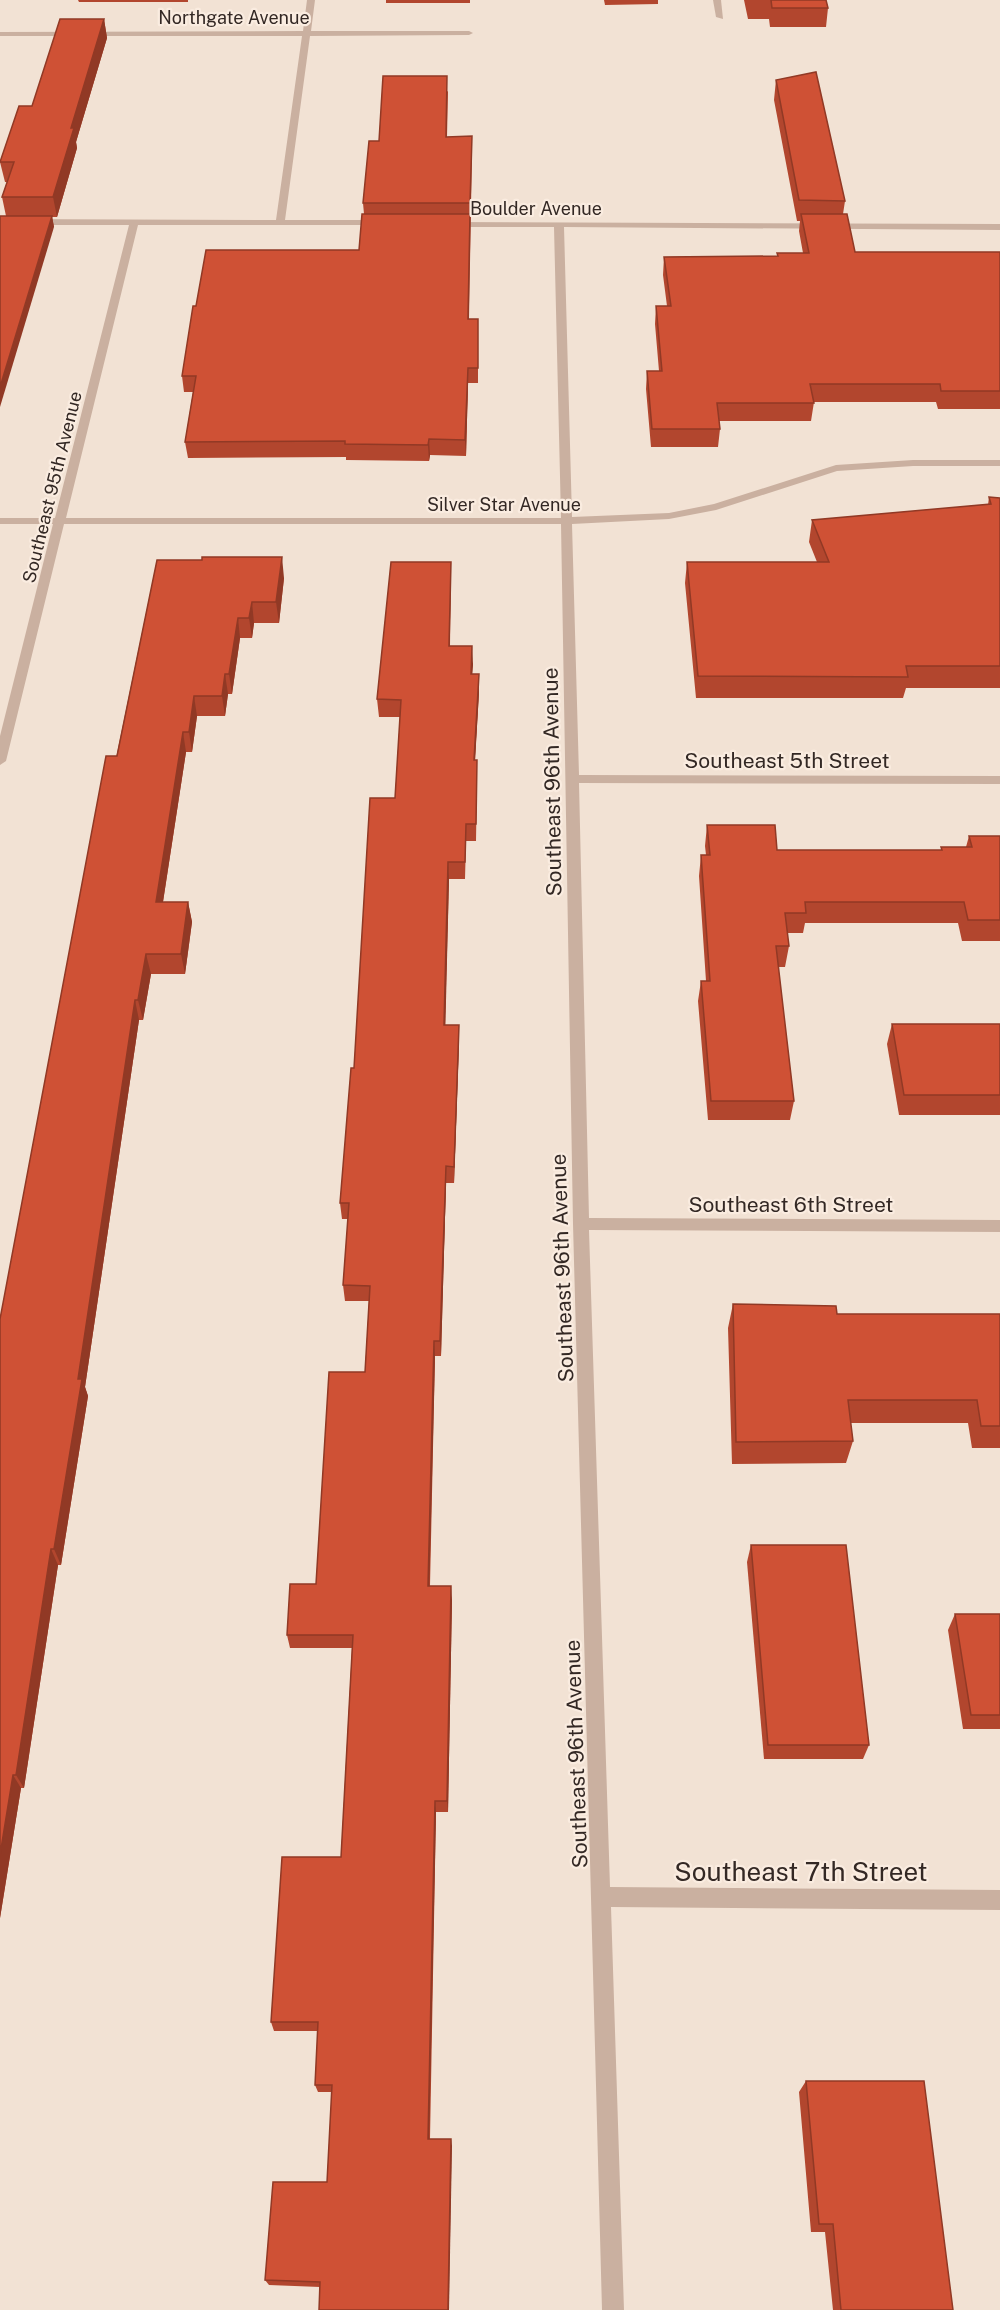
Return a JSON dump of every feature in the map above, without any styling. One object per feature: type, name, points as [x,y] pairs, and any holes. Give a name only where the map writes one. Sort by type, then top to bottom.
[{"type":"street","points":[[280,223],[311,0]]},
{"type":"street","points":[[717,0],[720,17]]},
{"type":"street","name":"Northgate Avenue","points":[[0,34],[469,33]]},
{"type":"street","points":[[0,222],[396,224]]},
{"type":"street","name":"Southeast 95th Avenue","points":[[0,761],[134,222]]},
{"type":"street","name":"Boulder Avenue","points":[[442,224],[1000,226]]},
{"type":"street","name":"Southeast 96th Avenue","points":[[559,225],[573,778],[581,1224],[613,2310]]},
{"type":"street","name":"Silver Star Avenue","points":[[0,521],[566,521],[681,514],[716,507],[836,468],[913,463],[1000,463]]},
{"type":"street","name":"Southeast 5th Street","points":[[573,778],[1000,780]]},
{"type":"street","name":"Southeast 6th Street","points":[[581,1224],[1000,1226]]},
{"type":"street","name":"Southeast 7th Street","points":[[602,1897],[1000,1900]]},
{"type":"building","points":[[771,0],[826,0],[828,8],[772,8]]},
{"type":"building","points":[[60,19],[104,19],[53,197],[2,197],[14,162],[0,162],[19,106],[32,106]]},
{"type":"building","points":[[816,72],[845,201],[799,200],[776,80]]},
{"type":"building","points":[[383,76],[447,76],[446,137],[472,136],[470,203],[363,203],[369,141],[379,141]]},
{"type":"building","points":[[362,214],[470,214],[468,319],[478,319],[478,368],[468,368],[465,440],[429,439],[428,445],[345,444],[345,441],[185,442],[196,376],[182,376],[193,306],[196,306],[206,250],[359,250]]},
{"type":"building","points":[[801,214],[847,214],[855,252],[1000,252],[1000,391],[941,391],[940,384],[810,384],[814,403],[717,403],[720,429],[652,429],[647,371],[662,371],[656,306],[671,306],[664,257],[778,256],[777,253],[809,253]]},
{"type":"building","points":[[0,216],[52,216],[0,387]]},
{"type":"building","points":[[989,497],[1000,498],[1000,666],[906,666],[908,677],[698,676],[687,562],[829,562],[812,520],[991,504]]},
{"type":"building","points":[[202,557],[282,557],[276,602],[252,602],[249,618],[238,618],[229,674],[225,674],[222,696],[194,696],[189,732],[183,732],[156,902],[188,902],[181,954],[146,954],[138,1000],[135,1000],[78,1379],[82,1379],[54,1549],[51,1549],[16,1775],[13,1775],[0,1855],[0,1319],[106,756],[117,756],[157,560],[202,560]]},
{"type":"building","points":[[391,562],[451,562],[449,646],[472,646],[471,674],[479,674],[474,760],[477,760],[476,824],[466,824],[465,862],[448,862],[444,1025],[459,1025],[454,1167],[446,1166],[440,1341],[434,1341],[428,1586],[451,1586],[447,1801],[435,1801],[428,2139],[451,2139],[448,2310],[319,2310],[320,2282],[265,2280],[273,2182],[327,2182],[332,2085],[315,2085],[318,2022],[271,2022],[282,1857],[341,1857],[353,1635],[287,1635],[290,1584],[316,1584],[329,1372],[365,1372],[370,1286],[343,1285],[349,1203],[340,1203],[351,1068],[354,1068],[370,798],[395,798],[401,700],[377,699]]},
{"type":"building","points":[[707,825],[775,825],[777,850],[942,850],[941,847],[972,847],[969,836],[1000,836],[1000,920],[968,920],[964,902],[805,902],[806,913],[785,913],[789,946],[776,946],[794,1101],[711,1101],[701,981],[710,981],[701,855],[710,855]]},
{"type":"building","points":[[892,1024],[1000,1024],[1000,1095],[904,1095]]},
{"type":"building","points":[[733,1304],[836,1306],[837,1314],[1000,1314],[1000,1426],[981,1426],[977,1400],[848,1400],[853,1441],[736,1442]]},
{"type":"building","points":[[751,1545],[846,1545],[869,1745],[768,1745]]},
{"type":"building","points":[[955,1614],[1000,1614],[1000,1715],[971,1715]]},
{"type":"building","points":[[806,2081],[924,2081],[953,2310],[841,2310],[833,2224],[819,2224]]}]
